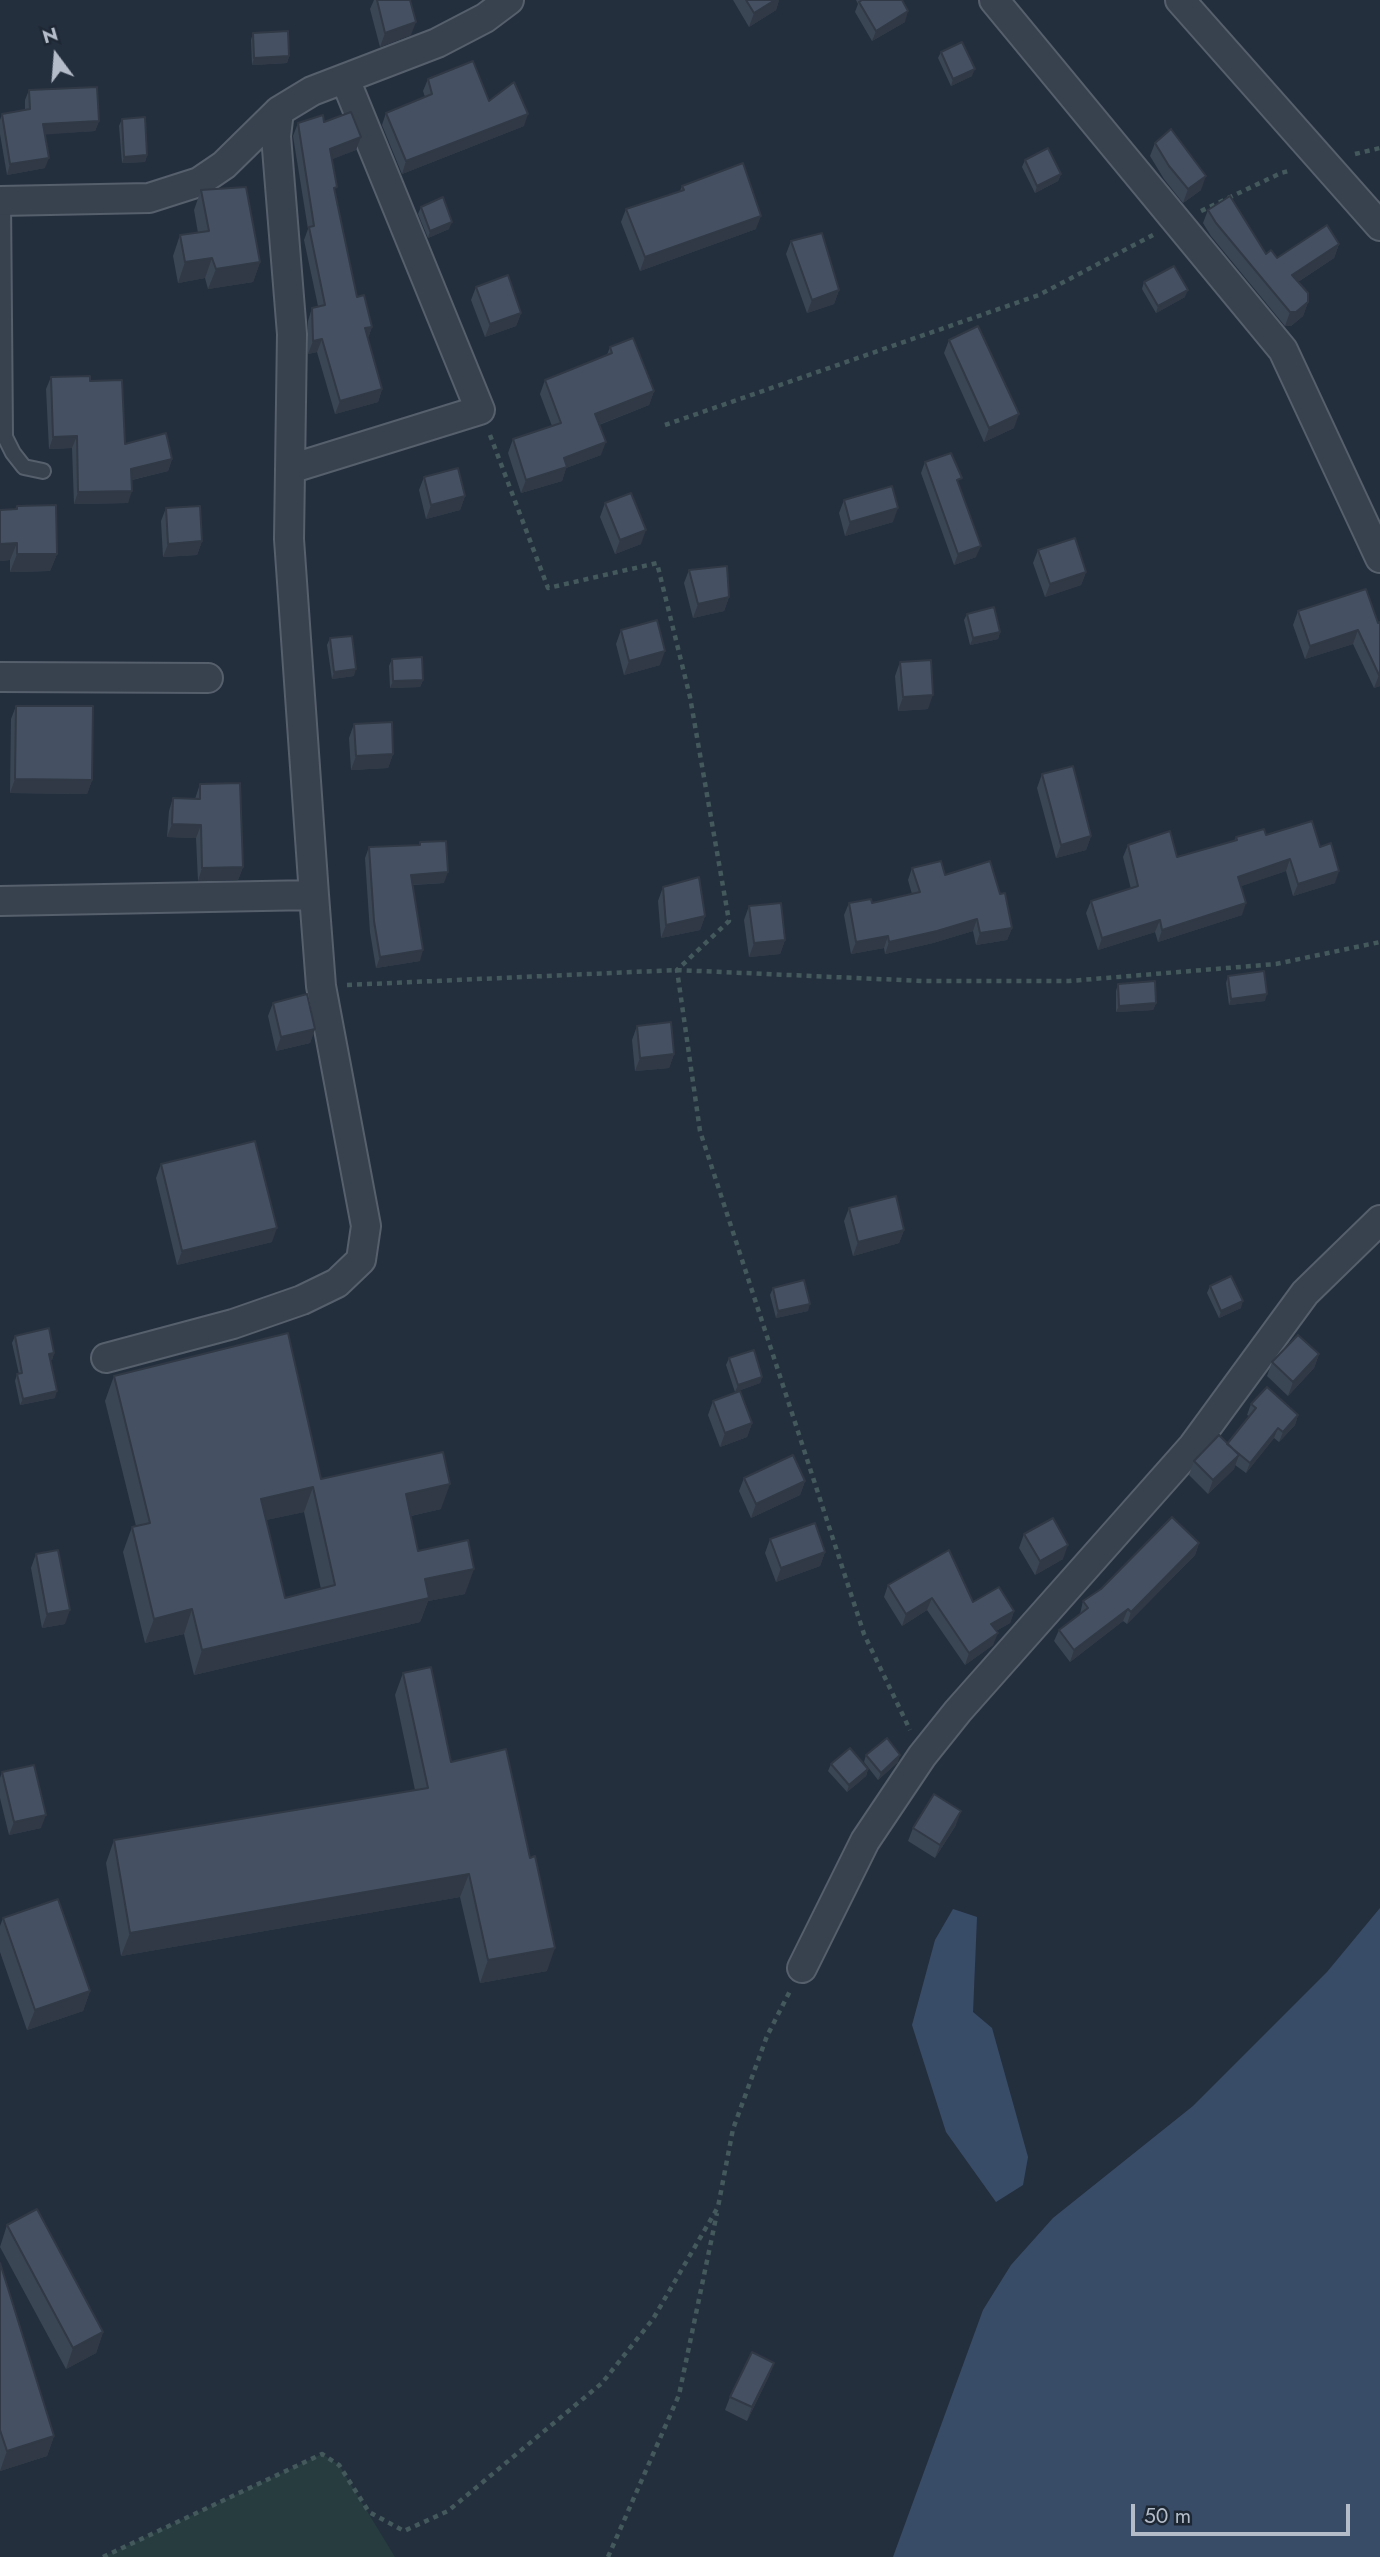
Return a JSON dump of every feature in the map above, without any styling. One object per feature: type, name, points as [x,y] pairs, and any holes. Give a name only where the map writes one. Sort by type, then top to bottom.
[{"type":"street","points":[[1,201],[149,198],[199,182],[224,165],[279,111],[312,91],[437,43],[485,18],[509,0]]},
{"type":"street","points":[[994,0],[1283,349],[1380,558]]},
{"type":"street","points":[[1180,0],[1380,226]]},
{"type":"street","points":[[290,469],[480,410],[345,79]]},
{"type":"street","points":[[106,1358],[233,1324],[302,1300],[337,1283],[361,1260],[366,1226],[321,986],[289,539],[292,334],[276,136],[279,111]]},
{"type":"street","points":[[0,677],[208,678]]},
{"type":"street","points":[[0,901],[314,895]]},
{"type":"street","points":[[802,1968],[865,1841],[922,1756],[958,1711],[1193,1446],[1305,1293],[1380,1220]]},
{"type":"lane","points":[[1,201],[5,436],[24,467],[43,471]]},
{"type":"path","points":[[666,425],[1039,295],[1179,222],[1281,173],[1380,148]]},
{"type":"path","points":[[480,410],[548,588],[657,563],[690,697],[729,921],[677,970]]},
{"type":"path","points":[[321,986],[677,970],[923,981],[1069,981],[1276,964],[1380,942]]},
{"type":"path","points":[[677,970],[700,1131],[864,1634],[922,1756]]},
{"type":"path","points":[[608,2557],[679,2395],[733,2129],[767,2036],[802,1968]]},
{"type":"path","points":[[103,2557],[322,2454],[339,2465],[369,2512],[404,2532],[448,2511],[602,2384],[653,2319],[718,2207]]},
{"type":"green space","points":[[322,2454],[339,2465],[395,2557],[103,2557]]},
{"type":"water","points":[[1380,1908],[1380,2557],[893,2557],[983,2310],[1011,2265],[1053,2218],[1193,2106],[1327,1972]]},
{"type":"water","points":[[953,1909],[977,1917],[973,2012],[992,2028],[1028,2157],[1023,2185],[996,2202],[946,2132],[912,2025],[935,1940]]},
{"type":"building","points":[[377,0],[410,0],[416,22],[385,33]]},
{"type":"building","points":[[746,0],[775,0],[754,13]]},
{"type":"building","points":[[902,0],[908,11],[876,31],[859,2]]},
{"type":"building","points":[[288,31],[289,56],[254,58],[253,33]]},
{"type":"building","points":[[962,42],[975,69],[953,79],[941,52]]},
{"type":"building","points":[[473,61],[489,101],[514,82],[528,114],[406,161],[386,113],[432,94],[428,79]]},
{"type":"building","points":[[97,87],[99,121],[43,124],[49,158],[10,164],[2,114],[30,109],[29,90]]},
{"type":"building","points":[[351,112],[361,137],[330,149],[337,187],[334,188],[357,297],[364,295],[372,327],[365,328],[382,389],[340,401],[322,339],[313,341],[312,308],[325,305],[309,227],[314,226],[298,123],[323,115],[324,122]]},
{"type":"building","points":[[145,117],[147,155],[124,157],[122,119]]},
{"type":"building","points":[[1171,129],[1206,176],[1188,189],[1155,143]]},
{"type":"building","points":[[1048,148],[1061,174],[1037,186],[1025,160]]},
{"type":"building","points":[[743,163],[761,216],[645,257],[626,209],[684,190],[682,186]]},
{"type":"building","points":[[246,187],[260,262],[216,269],[212,258],[185,262],[180,235],[209,231],[201,190]]},
{"type":"building","points":[[1230,196],[1266,254],[1271,250],[1277,258],[1327,225],[1339,244],[1292,275],[1308,293],[1308,302],[1296,312],[1290,312],[1208,210]]},
{"type":"building","points":[[443,197],[452,222],[430,231],[421,207]]},
{"type":"building","points":[[822,233],[839,290],[812,300],[791,241]]},
{"type":"building","points":[[1174,266],[1188,290],[1158,306],[1144,282]]},
{"type":"building","points":[[508,275],[521,313],[490,324],[476,287]]},
{"type":"building","points":[[978,326],[1019,414],[989,428],[949,340]]},
{"type":"building","points":[[633,338],[654,391],[595,414],[606,442],[564,458],[567,467],[526,480],[513,439],[561,423],[545,380],[612,353],[610,347]]},
{"type":"building","points":[[90,376],[90,381],[122,380],[125,444],[166,433],[172,459],[131,469],[132,491],[78,492],[77,436],[53,437],[51,377]]},
{"type":"building","points":[[951,453],[962,478],[957,480],[981,546],[958,554],[925,462]]},
{"type":"building","points":[[458,468],[465,496],[431,505],[424,477]]},
{"type":"building","points":[[892,486],[898,508],[850,522],[844,500]]},
{"type":"building","points":[[631,493],[646,530],[620,540],[605,503]]},
{"type":"building","points":[[56,505],[57,554],[17,554],[17,543],[0,544],[0,510],[17,509],[17,506]]},
{"type":"building","points":[[200,506],[202,541],[168,544],[166,508]]},
{"type":"building","points":[[1075,538],[1086,572],[1050,584],[1038,550]]},
{"type":"building","points":[[727,566],[729,597],[698,604],[689,570]]},
{"type":"building","points":[[1366,589],[1378,623],[1380,622],[1379,675],[1358,630],[1310,646],[1298,611]]},
{"type":"building","points":[[994,607],[1000,632],[973,638],[967,614]]},
{"type":"building","points":[[657,620],[665,651],[629,661],[621,630]]},
{"type":"building","points":[[352,636],[356,669],[334,672],[330,638]]},
{"type":"building","points":[[422,657],[423,680],[393,681],[392,659]]},
{"type":"building","points":[[931,660],[933,695],[903,697],[900,662]]},
{"type":"building","points":[[16,706],[93,706],[92,780],[15,779]]},
{"type":"building","points":[[392,722],[393,754],[356,756],[354,724]]},
{"type":"building","points":[[1073,766],[1091,836],[1061,845],[1042,774]]},
{"type":"building","points":[[240,783],[243,867],[202,868],[201,825],[172,824],[173,798],[200,799],[200,784]]},
{"type":"building","points":[[1312,821],[1320,847],[1331,843],[1339,871],[1298,884],[1290,859],[1238,877],[1246,903],[1162,930],[1160,920],[1102,938],[1091,901],[1138,886],[1128,845],[1170,831],[1177,857],[1237,840],[1236,837],[1264,829],[1266,835]]},
{"type":"building","points":[[446,841],[448,872],[411,875],[423,950],[380,957],[374,921],[369,847]]},
{"type":"building","points":[[941,861],[945,875],[990,861],[1000,894],[1005,893],[1012,928],[980,933],[977,919],[889,942],[888,936],[856,942],[849,903],[871,899],[872,903],[920,892],[912,868]]},
{"type":"building","points":[[699,877],[705,916],[666,925],[663,887]]},
{"type":"building","points":[[781,903],[785,940],[754,943],[749,906]]},
{"type":"building","points":[[1264,971],[1267,994],[1231,999],[1228,976]]},
{"type":"building","points":[[1155,981],[1156,1003],[1119,1006],[1118,984]]},
{"type":"building","points":[[307,994],[315,1029],[281,1037],[273,1003]]},
{"type":"building","points":[[671,1022],[674,1054],[640,1058],[637,1026]]},
{"type":"building","points":[[255,1141],[277,1228],[182,1251],[161,1164]]},
{"type":"building","points":[[896,1196],[904,1230],[858,1242],[849,1208]]},
{"type":"building","points":[[1231,1276],[1243,1301],[1221,1311],[1210,1286]]},
{"type":"building","points":[[804,1280],[810,1304],[778,1311],[773,1288]]},
{"type":"building","points":[[49,1328],[54,1353],[49,1354],[57,1391],[23,1399],[17,1374],[22,1373],[15,1336]]},
{"type":"building","points":[[288,1333],[321,1479],[443,1452],[450,1484],[406,1494],[418,1551],[468,1540],[474,1569],[425,1579],[429,1598],[202,1650],[192,1609],[154,1619],[132,1527],[150,1523],[114,1376]],"holes":[[[313,1487],[335,1585],[285,1598],[261,1499]]]},
{"type":"building","points":[[1298,1335],[1319,1354],[1293,1382],[1272,1362]]},
{"type":"building","points":[[754,1350],[762,1377],[738,1385],[729,1358]]},
{"type":"building","points":[[1267,1387],[1298,1415],[1283,1432],[1278,1428],[1250,1463],[1227,1444],[1256,1408],[1251,1404]]},
{"type":"building","points":[[740,1391],[752,1423],[725,1433],[713,1401]]},
{"type":"building","points":[[1219,1435],[1239,1455],[1213,1480],[1194,1461]]},
{"type":"building","points":[[793,1455],[805,1481],[756,1504],[744,1478]]},
{"type":"building","points":[[1172,1517],[1199,1543],[1131,1612],[1128,1609],[1074,1650],[1059,1630],[1088,1608],[1083,1601],[1101,1589]]},
{"type":"building","points":[[1053,1518],[1068,1545],[1040,1561],[1024,1534]]},
{"type":"building","points":[[815,1523],[825,1552],[781,1568],[770,1539]]},
{"type":"building","points":[[58,1550],[70,1610],[47,1614],[36,1554]]},
{"type":"building","points":[[949,1550],[973,1602],[999,1587],[1014,1611],[991,1624],[998,1633],[969,1653],[932,1598],[906,1614],[888,1585]]},
{"type":"building","points":[[431,1667],[451,1762],[506,1749],[530,1858],[535,1856],[555,1948],[488,1960],[469,1874],[130,1933],[114,1840],[428,1788],[403,1673]]},
{"type":"building","points":[[887,1738],[900,1755],[881,1773],[866,1755]]},
{"type":"building","points":[[850,1748],[868,1769],[849,1785],[831,1764]]},
{"type":"building","points":[[34,1765],[46,1815],[14,1822],[2,1772]]},
{"type":"building","points":[[934,1794],[961,1811],[940,1845],[913,1828]]},
{"type":"building","points":[[58,1899],[90,1991],[35,2010],[3,1918]]},
{"type":"building","points":[[37,2209],[103,2332],[73,2348],[7,2225]]},
{"type":"building","points":[[0,2263],[54,2436],[7,2451],[0,2430]]},
{"type":"building","points":[[752,2352],[774,2363],[752,2407],[730,2397]]}]
